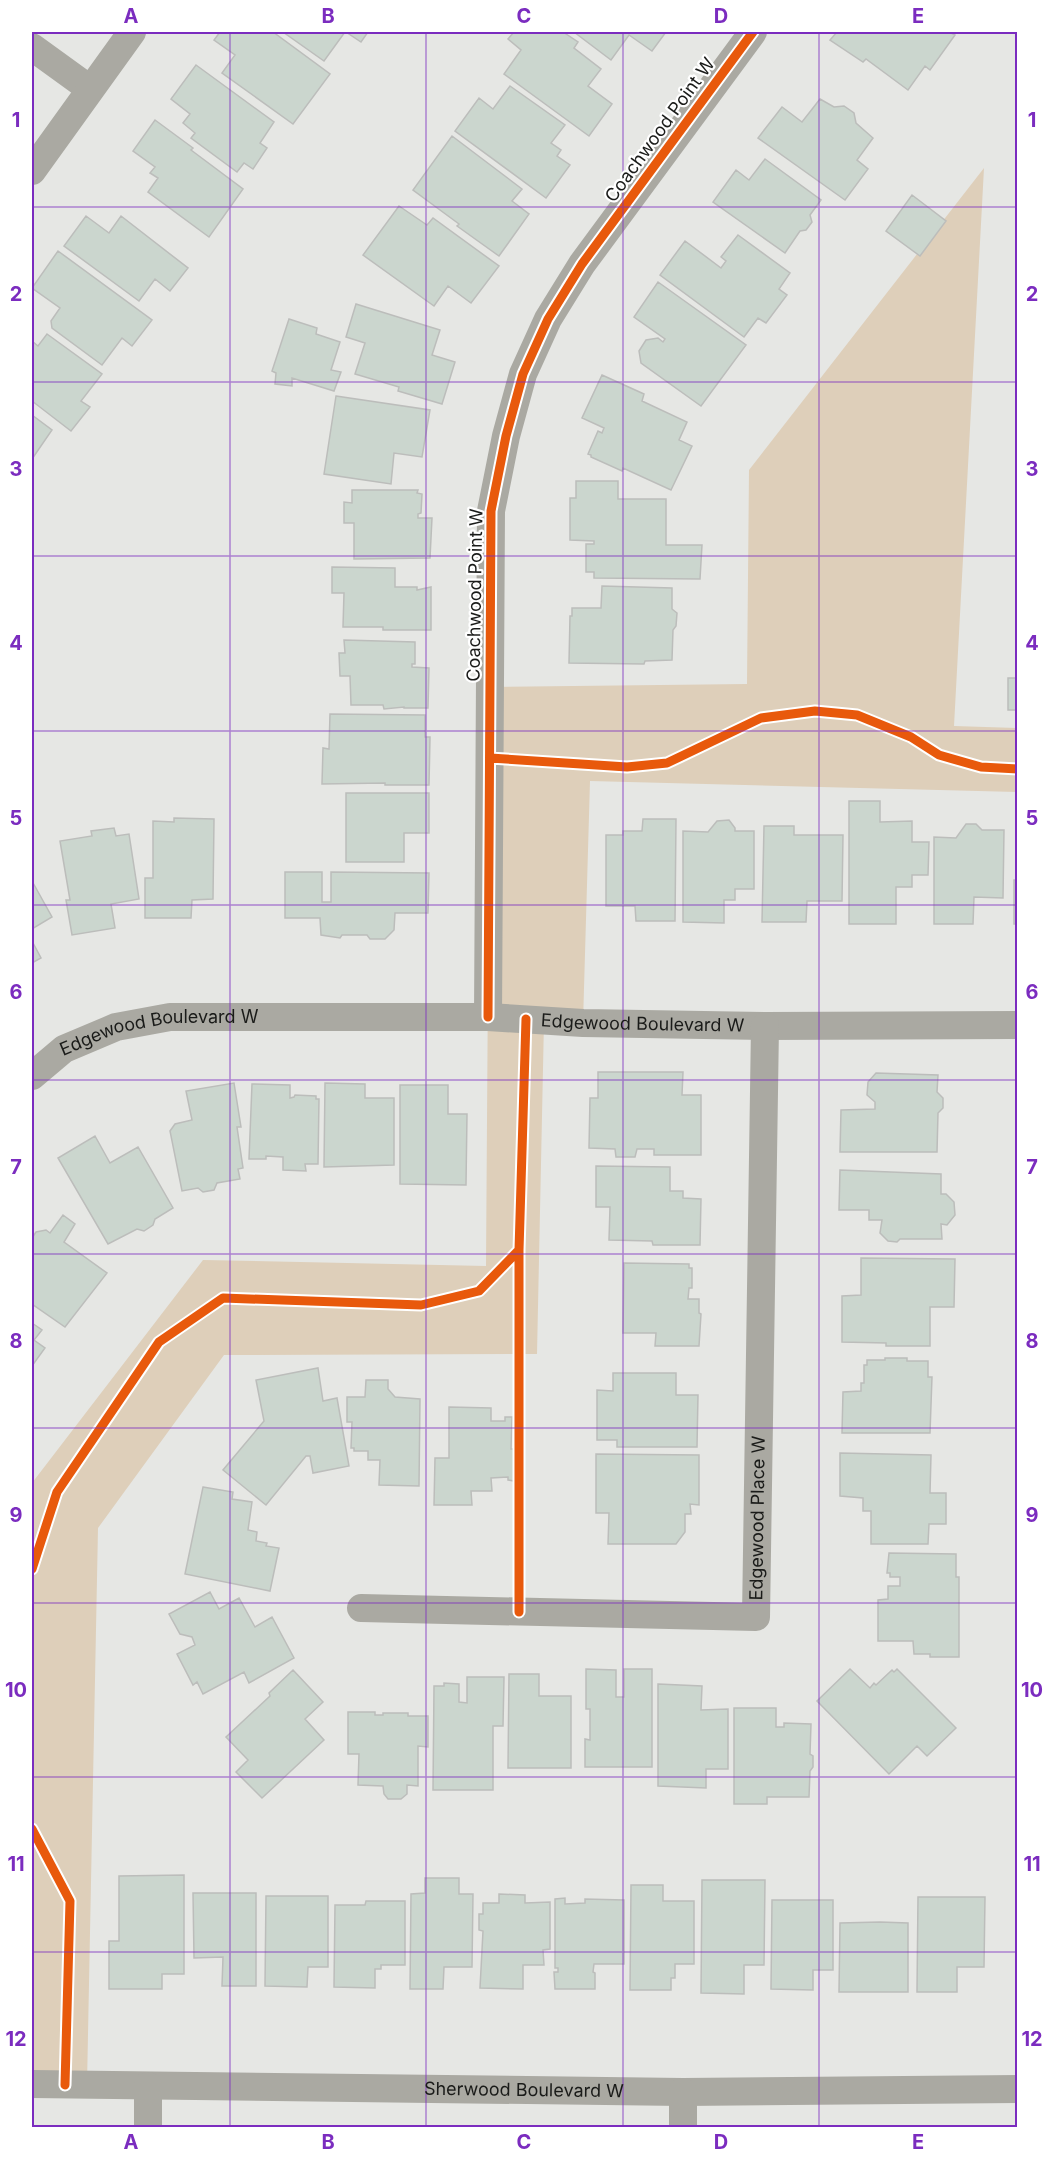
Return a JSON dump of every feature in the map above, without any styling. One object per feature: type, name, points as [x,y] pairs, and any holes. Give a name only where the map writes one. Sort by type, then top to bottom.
[{"type":"street","points":[[32,171],[132,32]]},
{"type":"street","name":"Coachwood Point W","points":[[488,1017],[491,511],[506,436],[523,374],[548,319],[582,264],[753,32]]},
{"type":"street","points":[[32,47],[90,89]]},
{"type":"street","name":"Edgewood Boulevard W","points":[[32,1076],[64,1049],[116,1027],[170,1017],[488,1017],[583,1023],[765,1026],[1017,1025]]},
{"type":"street","name":"Edgewood Place W","points":[[361,1608],[756,1617],[765,1026]]},
{"type":"street","name":"Sherwood Boulevard W","points":[[32,2084],[683,2092],[1017,2089]]},
{"type":"street","points":[[148,2086],[148,2127]]},
{"type":"street","points":[[683,2092],[683,2127]]},
{"type":"shaded area","points":[[984,168],[954,726],[1017,728],[1017,792],[590,781],[583,1023],[544,1021],[537,1354],[224,1355],[98,1528],[87,2085],[32,2084],[32,1483],[203,1260],[486,1266],[490,687],[747,684],[749,470]]},
{"type":"building","points":[[220,32],[273,32],[330,74],[293,124],[222,73],[235,55],[214,40]]},
{"type":"building","points":[[283,32],[345,32],[324,61]]},
{"type":"building","points":[[346,32],[368,32],[361,42]]},
{"type":"building","points":[[514,32],[563,32],[578,42],[574,48],[601,69],[588,86],[612,104],[589,136],[504,74],[521,50],[508,39]]},
{"type":"building","points":[[574,32],[666,32],[652,51],[629,35],[611,60]]},
{"type":"building","points":[[837,32],[949,32],[955,35],[930,70],[925,66],[908,90],[866,59],[863,62],[830,40]]},
{"type":"building","points":[[196,65],[274,122],[260,143],[267,148],[253,169],[244,163],[237,172],[191,138],[195,133],[183,123],[190,114],[171,99]]},
{"type":"building","points":[[510,86],[565,125],[551,143],[561,150],[557,156],[570,165],[546,198],[455,131],[479,98],[493,109]]},
{"type":"building","points":[[820,99],[834,107],[844,106],[854,113],[856,123],[873,138],[857,160],[868,169],[845,200],[758,138],[782,107],[802,122]]},
{"type":"building","points":[[155,120],[243,189],[209,237],[148,192],[158,178],[150,173],[155,167],[133,151]]},
{"type":"building","points":[[452,136],[522,189],[512,201],[529,214],[499,256],[413,190]]},
{"type":"building","points":[[765,159],[821,200],[810,215],[812,222],[806,230],[800,231],[785,253],[713,202],[736,170],[749,180]]},
{"type":"building","points":[[912,195],[946,221],[920,256],[886,231]]},
{"type":"building","points":[[399,206],[427,225],[433,218],[499,266],[471,303],[448,286],[434,306],[363,255]]},
{"type":"building","points":[[86,216],[109,233],[121,216],[188,268],[170,291],[155,279],[139,301],[64,246]]},
{"type":"building","points":[[738,235],[790,273],[779,289],[787,295],[766,323],[758,318],[744,337],[660,275],[685,241],[721,268],[726,261],[721,257]]},
{"type":"building","points":[[58,251],[152,320],[132,346],[122,338],[102,365],[52,328],[51,321],[60,308],[32,288]]},
{"type":"building","points":[[658,282],[746,345],[701,406],[641,363],[639,351],[646,340],[658,338],[663,342],[665,339],[634,317]]},
{"type":"building","points":[[356,304],[440,330],[432,355],[455,362],[442,404],[398,391],[399,387],[355,374],[365,343],[346,337]]},
{"type":"building","points":[[289,319],[317,328],[316,334],[340,342],[331,370],[341,372],[334,391],[292,378],[292,386],[275,384],[276,373],[272,371]]},
{"type":"building","points":[[47,334],[102,374],[81,401],[90,407],[71,431],[32,401],[32,341],[38,346]]},
{"type":"building","points":[[602,375],[644,394],[642,401],[687,422],[679,440],[692,446],[671,490],[623,468],[622,471],[588,454],[598,431],[602,433],[604,428],[582,418]]},
{"type":"building","points":[[336,396],[430,410],[422,457],[394,453],[391,484],[324,474]]},
{"type":"building","points":[[32,415],[52,430],[32,459]]},
{"type":"building","points":[[576,481],[618,481],[618,499],[666,499],[666,545],[702,545],[700,579],[594,578],[594,572],[586,572],[586,544],[594,544],[594,541],[570,540],[570,498],[576,498]]},
{"type":"building","points":[[352,490],[418,490],[417,493],[422,494],[421,513],[418,514],[418,518],[432,518],[430,558],[354,559],[354,523],[344,523],[344,502],[352,503]]},
{"type":"building","points":[[332,567],[395,568],[395,587],[417,587],[417,590],[431,587],[431,630],[343,627],[344,593],[332,593]]},
{"type":"building","points":[[602,586],[672,588],[672,609],[677,613],[676,626],[673,630],[672,660],[645,661],[644,664],[569,663],[572,608],[601,608]]},
{"type":"building","points":[[344,640],[415,642],[415,664],[412,664],[412,667],[429,668],[428,708],[384,709],[383,705],[351,705],[350,676],[340,676],[339,653],[345,653]]},
{"type":"building","points":[[1008,678],[1018,678],[1018,710],[1008,710]]},
{"type":"building","points":[[330,714],[425,715],[425,737],[430,737],[429,785],[322,784],[323,748],[329,749]]},
{"type":"building","points":[[346,793],[429,793],[429,833],[404,833],[404,862],[346,862]]},
{"type":"building","points":[[849,801],[880,801],[880,822],[912,821],[912,842],[929,842],[928,875],[912,875],[912,887],[896,887],[896,924],[849,924]]},
{"type":"building","points":[[174,818],[214,819],[213,899],[192,900],[191,918],[145,918],[145,878],[153,878],[153,821],[174,822]]},
{"type":"building","points":[[643,819],[676,819],[675,921],[636,921],[635,906],[606,906],[606,835],[623,835],[623,831],[642,831]]},
{"type":"building","points":[[729,820],[735,831],[754,831],[754,889],[735,889],[735,900],[724,900],[724,923],[683,922],[683,831],[708,832],[717,821]]},
{"type":"building","points":[[966,824],[976,824],[982,830],[1004,830],[1003,898],[974,897],[973,924],[934,924],[934,837],[956,838]]},
{"type":"building","points":[[764,826],[794,826],[794,835],[843,835],[842,901],[807,901],[806,922],[762,922]]},
{"type":"building","points":[[114,828],[116,836],[129,834],[139,899],[111,904],[115,928],[72,935],[66,900],[70,900],[60,841],[92,836],[91,831]]},
{"type":"building","points":[[285,872],[322,872],[322,902],[331,902],[331,872],[429,873],[428,913],[395,913],[394,930],[385,939],[370,939],[367,935],[342,935],[340,938],[321,935],[320,918],[285,918]]},
{"type":"building","points":[[1014,880],[1018,880],[1018,924],[1014,924]]},
{"type":"building","points":[[32,881],[52,917],[32,929]]},
{"type":"building","points":[[32,941],[41,958],[32,963]]},
{"type":"building","points":[[598,1072],[683,1072],[682,1095],[701,1095],[701,1155],[654,1155],[654,1149],[637,1149],[635,1157],[616,1157],[615,1149],[589,1148],[590,1098],[598,1098]]},
{"type":"building","points":[[876,1073],[938,1075],[937,1092],[943,1098],[943,1108],[938,1113],[937,1152],[840,1152],[841,1110],[875,1109],[875,1102],[867,1095],[868,1082]]},
{"type":"building","points":[[234,1083],[241,1127],[237,1127],[243,1168],[238,1169],[240,1179],[217,1183],[214,1190],[203,1192],[198,1188],[182,1191],[170,1131],[175,1124],[192,1120],[186,1091]]},
{"type":"building","points":[[325,1083],[365,1084],[365,1098],[394,1098],[394,1165],[324,1167]]},
{"type":"building","points":[[252,1084],[290,1085],[290,1098],[295,1095],[316,1096],[316,1099],[319,1099],[318,1164],[305,1164],[306,1171],[283,1170],[283,1157],[266,1156],[266,1159],[249,1159]]},
{"type":"building","points":[[400,1085],[448,1085],[448,1114],[467,1114],[466,1185],[400,1184]]},
{"type":"building","points":[[95,1136],[110,1163],[138,1147],[173,1208],[155,1219],[153,1225],[144,1231],[137,1229],[108,1244],[58,1158]]},
{"type":"building","points":[[596,1166],[670,1167],[670,1191],[683,1191],[683,1198],[701,1199],[700,1245],[653,1245],[652,1241],[609,1240],[610,1207],[596,1207]]},
{"type":"building","points":[[840,1170],[941,1174],[941,1194],[946,1194],[954,1202],[955,1215],[947,1225],[941,1224],[942,1239],[888,1241],[880,1233],[882,1220],[869,1220],[869,1210],[839,1210]]},
{"type":"building","points":[[63,1215],[75,1224],[64,1242],[107,1273],[65,1327],[32,1304],[32,1238],[36,1232],[46,1230],[50,1233]]},
{"type":"building","points":[[861,1258],[955,1259],[954,1307],[930,1307],[930,1346],[886,1346],[886,1343],[842,1342],[842,1296],[861,1295]]},
{"type":"building","points":[[624,1263],[689,1264],[689,1268],[692,1268],[692,1288],[689,1288],[688,1299],[699,1299],[699,1313],[701,1314],[699,1346],[655,1346],[656,1333],[623,1333]]},
{"type":"building","points":[[32,1323],[42,1330],[34,1340],[45,1348],[32,1366]]},
{"type":"building","points":[[885,1358],[928,1361],[928,1377],[932,1377],[930,1433],[842,1433],[843,1392],[861,1391],[861,1383],[864,1383],[864,1365],[867,1365],[867,1360],[885,1360]]},
{"type":"building","points":[[318,1368],[323,1401],[337,1398],[349,1466],[313,1473],[310,1456],[306,1456],[266,1505],[223,1470],[264,1421],[256,1380]]},
{"type":"building","points":[[613,1373],[676,1373],[676,1395],[698,1395],[697,1447],[617,1447],[617,1440],[597,1440],[597,1390],[613,1391]]},
{"type":"building","points":[[366,1380],[388,1380],[388,1389],[395,1397],[420,1399],[419,1486],[379,1485],[380,1460],[368,1460],[368,1451],[354,1451],[354,1448],[351,1448],[352,1422],[347,1422],[347,1397],[365,1397]]},
{"type":"building","points":[[449,1407],[491,1408],[491,1421],[505,1421],[505,1417],[512,1417],[511,1449],[516,1449],[514,1481],[508,1480],[508,1477],[491,1478],[492,1491],[471,1491],[472,1505],[434,1505],[435,1458],[449,1458]]},
{"type":"building","points":[[840,1453],[931,1455],[930,1493],[946,1493],[946,1524],[929,1524],[928,1544],[871,1544],[871,1511],[863,1511],[863,1498],[840,1496]]},
{"type":"building","points":[[596,1454],[699,1455],[699,1505],[690,1504],[691,1514],[685,1514],[685,1532],[676,1544],[608,1544],[609,1513],[596,1513]]},
{"type":"building","points":[[203,1487],[233,1492],[232,1499],[252,1502],[248,1530],[257,1532],[256,1541],[267,1543],[266,1546],[279,1548],[270,1591],[185,1574]]},
{"type":"building","points":[[889,1553],[956,1554],[956,1577],[959,1577],[959,1657],[930,1657],[930,1654],[914,1654],[913,1641],[878,1641],[878,1600],[888,1599],[888,1586],[900,1586],[900,1577],[890,1577],[890,1573],[887,1573]]},
{"type":"building","points":[[210,1592],[219,1609],[239,1598],[255,1627],[272,1617],[294,1658],[249,1683],[244,1672],[203,1694],[197,1682],[193,1685],[177,1654],[195,1645],[192,1637],[180,1634],[169,1614]]},
{"type":"building","points":[[586,1669],[616,1670],[616,1697],[624,1697],[624,1669],[652,1669],[652,1767],[585,1767],[585,1739],[590,1740],[590,1709],[586,1709]]},
{"type":"building","points":[[850,1669],[870,1688],[892,1670],[894,1672],[897,1669],[956,1728],[927,1756],[917,1746],[889,1774],[817,1701]]},
{"type":"building","points":[[293,1670],[323,1702],[305,1719],[324,1740],[262,1798],[236,1772],[248,1760],[226,1737],[270,1696],[269,1693]]},
{"type":"building","points":[[509,1674],[539,1674],[539,1696],[571,1696],[571,1768],[508,1768]]},
{"type":"building","points":[[467,1677],[504,1677],[503,1726],[493,1726],[493,1790],[433,1790],[434,1686],[444,1686],[444,1683],[459,1684],[459,1702],[467,1703]]},
{"type":"building","points":[[658,1684],[702,1686],[701,1710],[728,1709],[728,1769],[706,1769],[706,1788],[658,1786]]},
{"type":"building","points":[[734,1708],[776,1708],[776,1727],[784,1727],[784,1723],[811,1724],[810,1754],[813,1756],[813,1767],[810,1771],[809,1797],[767,1797],[767,1804],[734,1804]]},
{"type":"building","points":[[348,1712],[375,1712],[375,1715],[408,1713],[408,1716],[428,1716],[428,1747],[418,1746],[418,1786],[407,1785],[407,1794],[401,1799],[388,1799],[384,1794],[383,1786],[358,1785],[359,1754],[348,1754]]},
{"type":"building","points":[[184,1875],[184,1974],[162,1974],[162,1989],[109,1989],[109,1941],[119,1941],[119,1876]]},
{"type":"building","points":[[425,1878],[459,1878],[459,1894],[473,1894],[472,1967],[444,1967],[443,1989],[410,1989],[411,1894],[425,1893]]},
{"type":"building","points":[[702,1880],[765,1880],[764,1965],[744,1965],[744,1994],[701,1993]]},
{"type":"building","points":[[631,1885],[663,1885],[663,1901],[694,1901],[694,1964],[675,1964],[675,1978],[671,1978],[671,1990],[630,1990]]},
{"type":"building","points":[[193,1893],[256,1893],[256,1986],[222,1986],[223,1957],[194,1958]]},
{"type":"building","points":[[499,1894],[525,1895],[525,1903],[550,1902],[550,1949],[543,1950],[544,1965],[523,1965],[523,1989],[480,1988],[483,1931],[479,1930],[479,1914],[483,1914],[483,1903],[499,1903]]},
{"type":"building","points":[[266,1896],[328,1896],[328,1967],[308,1967],[307,1987],[265,1986]]},
{"type":"building","points":[[918,1897],[985,1897],[984,1967],[957,1967],[957,1992],[917,1992]]},
{"type":"building","points":[[565,1898],[565,1904],[585,1903],[585,1899],[624,1900],[624,1964],[594,1964],[595,1989],[555,1989],[554,1972],[558,1972],[558,1968],[555,1968],[555,1899]]},
{"type":"building","points":[[772,1900],[833,1900],[833,1970],[813,1970],[813,1990],[771,1989]]},
{"type":"building","points":[[366,1901],[405,1901],[405,1965],[381,1965],[381,1969],[375,1969],[375,1988],[334,1987],[335,1905],[365,1905]]},
{"type":"building","points":[[840,1923],[908,1923],[908,1992],[839,1992]]},
{"type":"cycle path","points":[[488,1017],[491,511],[506,436],[523,374],[548,319],[582,264],[753,32]]},
{"type":"cycle path","points":[[490,758],[627,767],[667,763],[761,718],[815,711],[857,715],[911,737],[939,755],[981,767],[1018,769]]},
{"type":"cycle path","points":[[32,1569],[57,1492],[159,1342],[223,1298],[421,1305],[479,1291],[519,1250],[526,1019]]},
{"type":"cycle path","points":[[519,1250],[519,1612]]},
{"type":"cycle path","points":[[32,1829],[70,1901],[65,2085]]}]
